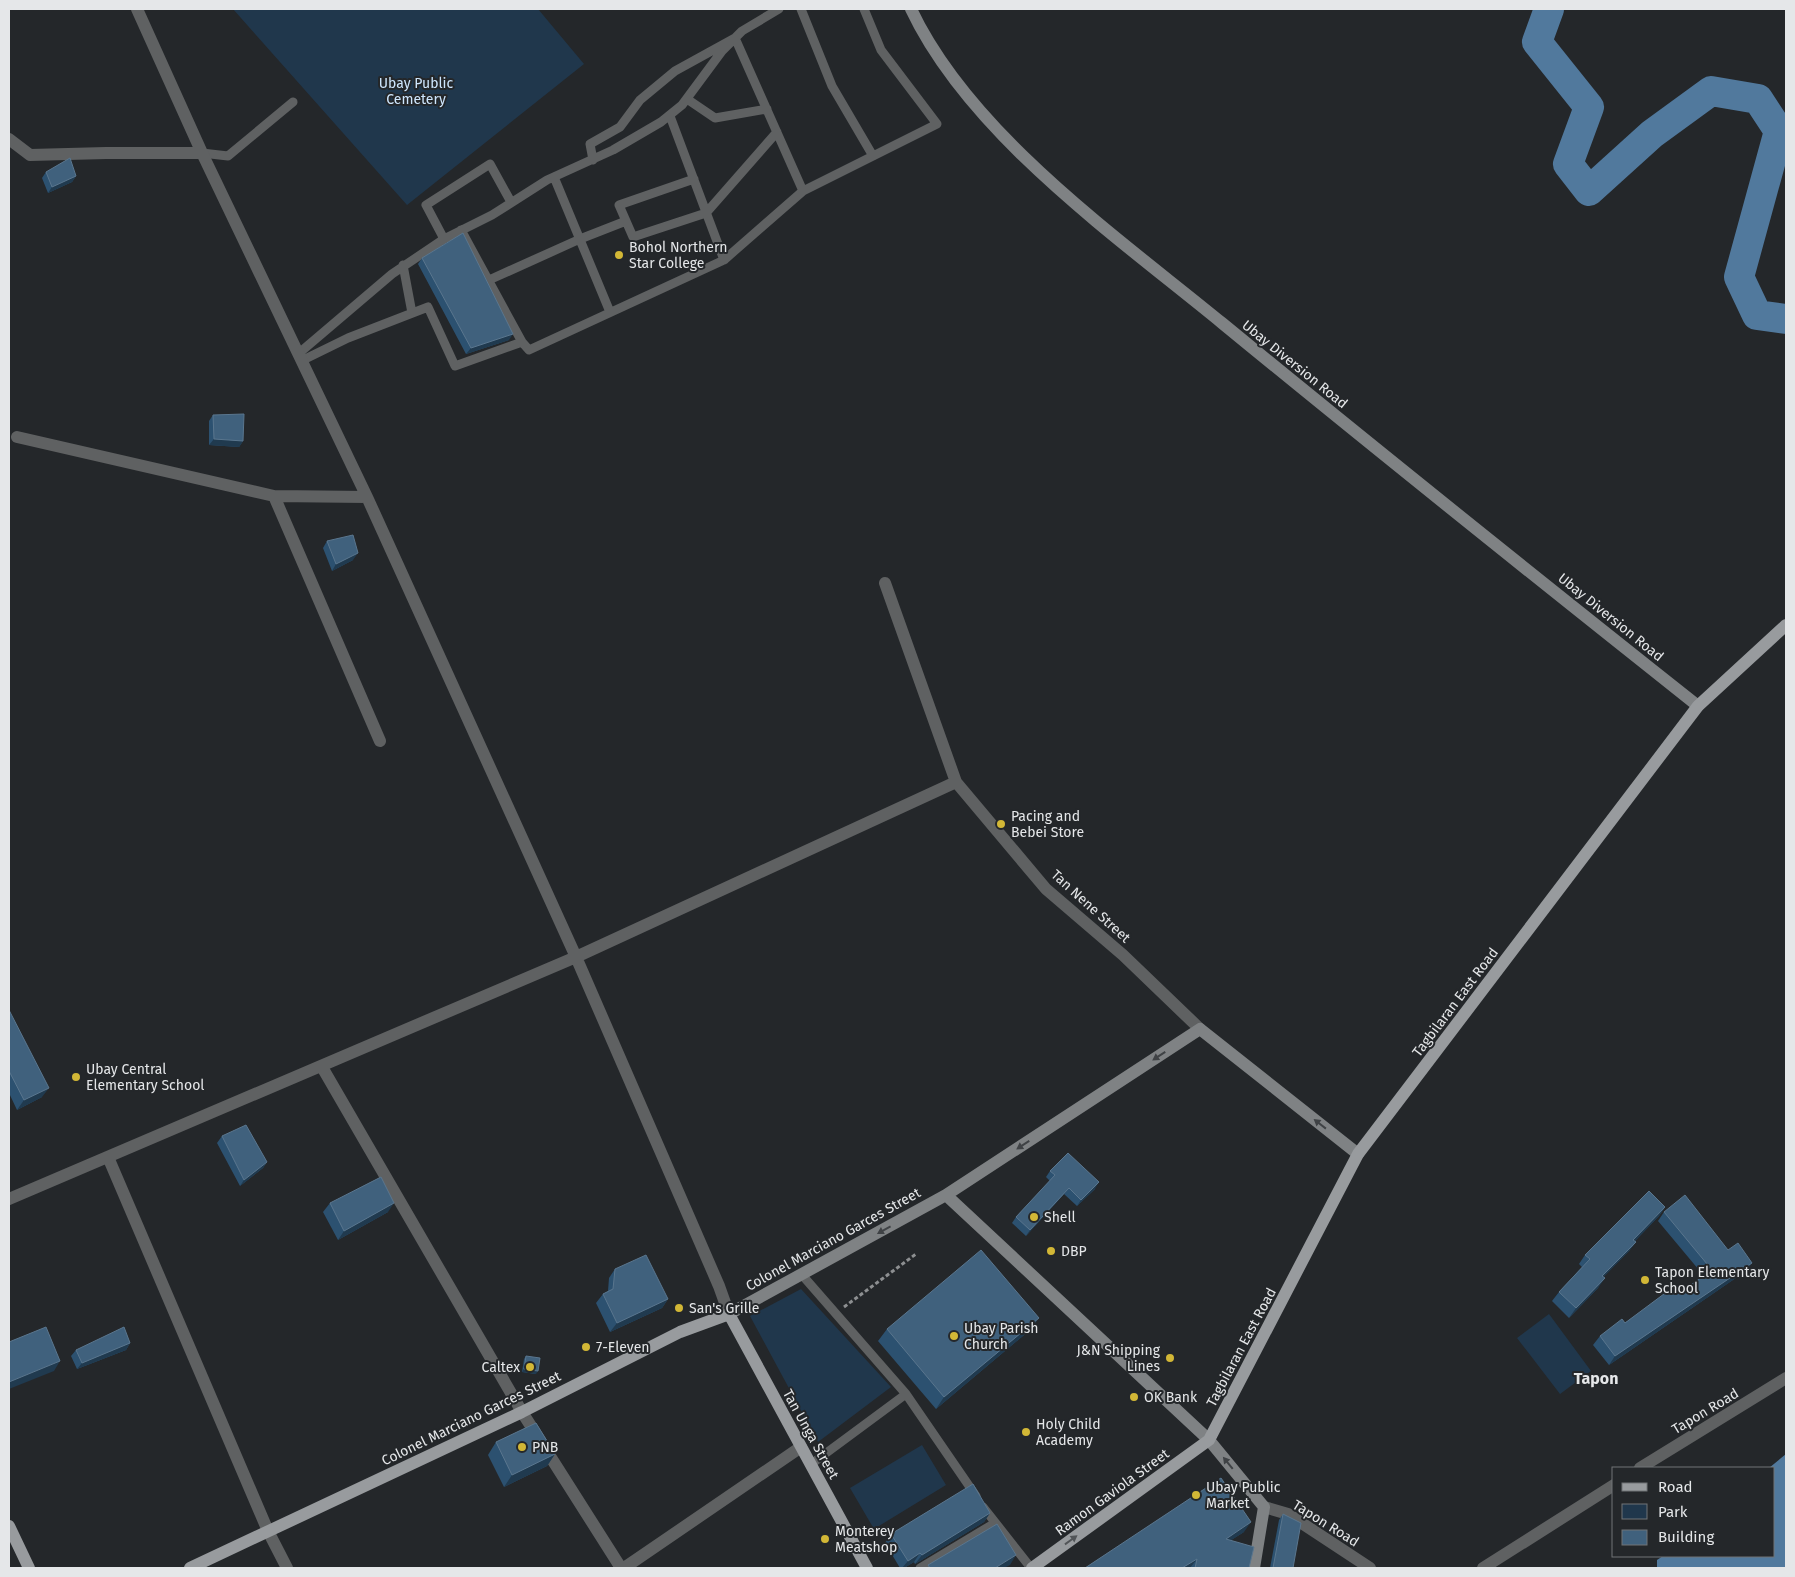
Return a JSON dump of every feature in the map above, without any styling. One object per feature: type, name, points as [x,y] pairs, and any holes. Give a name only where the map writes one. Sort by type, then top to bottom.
[{"type":"main road","name":"Tagbilaran East Road","points":[[1209,1440],[1358,1154],[1698,706],[1786,625]]},
{"type":"main road","name":"Colonel Marciano Garces Street","points":[[190,1568],[522,1412],[680,1332],[729,1314]]},
{"type":"main road","name":"Tan Unga Street","points":[[729,1314],[867,1568]]},
{"type":"main road","name":"Ramon Gaviola Street","points":[[1031,1568],[1209,1440]]},
{"type":"main road","points":[[9,1526],[29,1568]]},
{"type":"street","points":[[138,9],[202,153],[367,497],[576,957],[719,1286],[729,1314]]},
{"type":"street","name":"Ubay Diversion Road","points":[[911,9],[919,27],[960,88],[1013,145],[1069,197],[1373,447],[1698,706]]},
{"type":"street","points":[[9,139],[30,156],[106,153],[202,153]]},
{"type":"street","points":[[17,437],[274,496],[367,497]]},
{"type":"street","points":[[274,496],[380,741]]},
{"type":"street","name":"Tan Nene Street","points":[[886,584],[956,782],[1046,889],[1123,955],[1200,1029],[1358,1154]]},
{"type":"street","points":[[9,1199],[576,957],[956,782]]},
{"type":"street","name":"Colonel Marciano Garces Street","points":[[729,1314],[760,1296],[803,1276],[946,1195],[1200,1029]]},
{"type":"street","points":[[322,1067],[522,1412],[623,1568],[801,1447]]},
{"type":"street","points":[[108,1157],[268,1531],[287,1568]]},
{"type":"street","points":[[946,1195],[1209,1440],[1264,1507],[1254,1568]]},
{"type":"street","name":"Tapon Road","points":[[1642,1467],[1786,1378]]},
{"type":"street","points":[[1483,1568],[1612,1486]]},
{"type":"street","name":"Tapon Road","points":[[1264,1507],[1288,1514],[1370,1568]]},
{"type":"lane","points":[[593,160],[590,144],[620,127],[640,100],[675,71],[735,38],[779,9]]},
{"type":"lane","points":[[801,9],[832,86],[873,156]]},
{"type":"lane","points":[[461,230],[522,342],[529,350],[724,260],[804,191],[937,124],[881,50],[864,9]]},
{"type":"lane","points":[[300,358],[403,265],[444,239],[492,215],[554,177],[593,160],[670,116],[687,99],[722,51],[735,38]]},
{"type":"lane","points":[[735,38],[804,191]]},
{"type":"lane","points":[[687,99],[715,118],[767,109]]},
{"type":"lane","points":[[202,153],[228,156],[293,102]]},
{"type":"lane","points":[[670,116],[724,260]]},
{"type":"lane","points":[[694,178],[619,205],[633,237],[706,213],[777,132]]},
{"type":"lane","points":[[444,239],[426,204],[490,164],[511,202]]},
{"type":"lane","points":[[554,177],[610,312]]},
{"type":"lane","points":[[488,280],[580,239],[626,221]]},
{"type":"lane","points":[[403,265],[412,313]]},
{"type":"lane","points":[[300,358],[428,307],[455,366],[522,342]]},
{"type":"lane","points":[[803,1276],[834,1314],[906,1394],[995,1523],[1031,1568]]},
{"type":"lane","points":[[810,1465],[906,1394]]},
{"type":"lane","points":[[920,1568],[995,1523]]},
{"type":"path","points":[[834,1314],[916,1254]]},
{"type":"green space","name":"Ubay Public Cemetery","points":[[233,9],[538,9],[584,64],[407,205]]},
{"type":"green space","points":[[801,1289],[891,1387],[818,1442],[750,1316]]},
{"type":"green space","points":[[1549,1314],[1591,1371],[1560,1394],[1517,1338]]},
{"type":"green space","points":[[922,1445],[946,1485],[874,1529],[850,1488]]},
{"type":"shaded area","points":[[1786,1454],[1786,1568],[1657,1568],[1657,1560],[1662,1557],[1775,1557],[1775,1467],[1770,1467]]},
{"type":"building","points":[[70,158],[76,176],[52,187],[46,172]]},
{"type":"building","points":[[463,233],[513,334],[471,348],[422,258]]},
{"type":"building","points":[[244,414],[243,441],[214,439],[213,415]]},
{"type":"building","points":[[353,535],[358,553],[336,564],[327,541]]},
{"type":"building","points":[[9,1010],[49,1088],[24,1100],[9,1071]]},
{"type":"building","points":[[246,1125],[267,1162],[244,1180],[222,1136]]},
{"type":"building","points":[[1068,1153],[1099,1182],[1081,1200],[1069,1188],[1030,1230],[1016,1217],[1055,1175],[1050,1171]]},
{"type":"building","points":[[381,1177],[394,1203],[344,1231],[330,1203]]},
{"type":"building","points":[[1649,1191],[1665,1207],[1633,1240],[1636,1242],[1602,1276],[1605,1278],[1576,1308],[1559,1292],[1590,1259],[1585,1255]]},
{"type":"building","points":[[1685,1195],[1728,1250],[1738,1243],[1752,1263],[1615,1356],[1600,1336],[1622,1319],[1625,1323],[1676,1285],[1681,1292],[1712,1270],[1664,1212]]},
{"type":"building","name":"Ubay Parish Church","points":[[981,1250],[1039,1318],[944,1397],[887,1329]]},
{"type":"building","points":[[646,1255],[668,1299],[617,1323],[603,1294],[613,1289],[615,1269]]},
{"type":"building","points":[[46,1327],[60,1361],[9,1382],[9,1342]]},
{"type":"building","points":[[124,1327],[130,1343],[82,1363],[76,1350]]},
{"type":"building","name":"Caltex","points":[[526,1356],[540,1358],[538,1371],[524,1369]]},
{"type":"building","points":[[536,1423],[555,1454],[512,1475],[496,1442]]},
{"type":"building","name":"Ubay Public Market","points":[[1221,1478],[1251,1522],[1226,1539],[1254,1547],[1249,1568],[1195,1568],[1197,1559],[1182,1568],[1085,1568]]},
{"type":"building","points":[[973,1484],[990,1513],[922,1555],[920,1553],[908,1561],[891,1534]]},
{"type":"building","points":[[1283,1514],[1301,1523],[1293,1568],[1273,1568]]},
{"type":"building","points":[[997,1524],[1016,1555],[995,1568],[930,1568],[928,1565]]},
{"type":"waterway","points":[[1549,9],[1537,42],[1589,107],[1568,164],[1589,191],[1652,134],[1711,91],[1758,99],[1779,131],[1739,277],[1757,315],[1786,319]]},
{"type":"place","name":"Bohol Northern Star College","points":[[619,255]]},
{"type":"place","name":"Pacing and Bebei Store","points":[[1001,824]]},
{"type":"place","name":"Ubay Central Elementary School","points":[[76,1077]]},
{"type":"place","name":"Shell","points":[[1034,1217]]},
{"type":"place","name":"DBP","points":[[1051,1251]]},
{"type":"place","name":"Tapon Elementary School","points":[[1645,1280]]},
{"type":"place","name":"San's Grille","points":[[679,1308]]},
{"type":"place","name":"Ubay Parish Church","points":[[954,1336]]},
{"type":"place","name":"7-Eleven","points":[[586,1347]]},
{"type":"place","name":"J&N Shipping Lines","points":[[1170,1358]]},
{"type":"place","name":"Caltex","points":[[530,1367]]},
{"type":"place","name":"OK Bank","points":[[1134,1397]]},
{"type":"place","name":"Holy Child Academy","points":[[1026,1432]]},
{"type":"place","name":"PNB","points":[[522,1447]]},
{"type":"place","name":"Ubay Public Market","points":[[1196,1495]]},
{"type":"place","name":"Monterey Meatshop","points":[[825,1539]]},
{"type":"district","name":"Tapon","points":[[1596,1378]]}]
